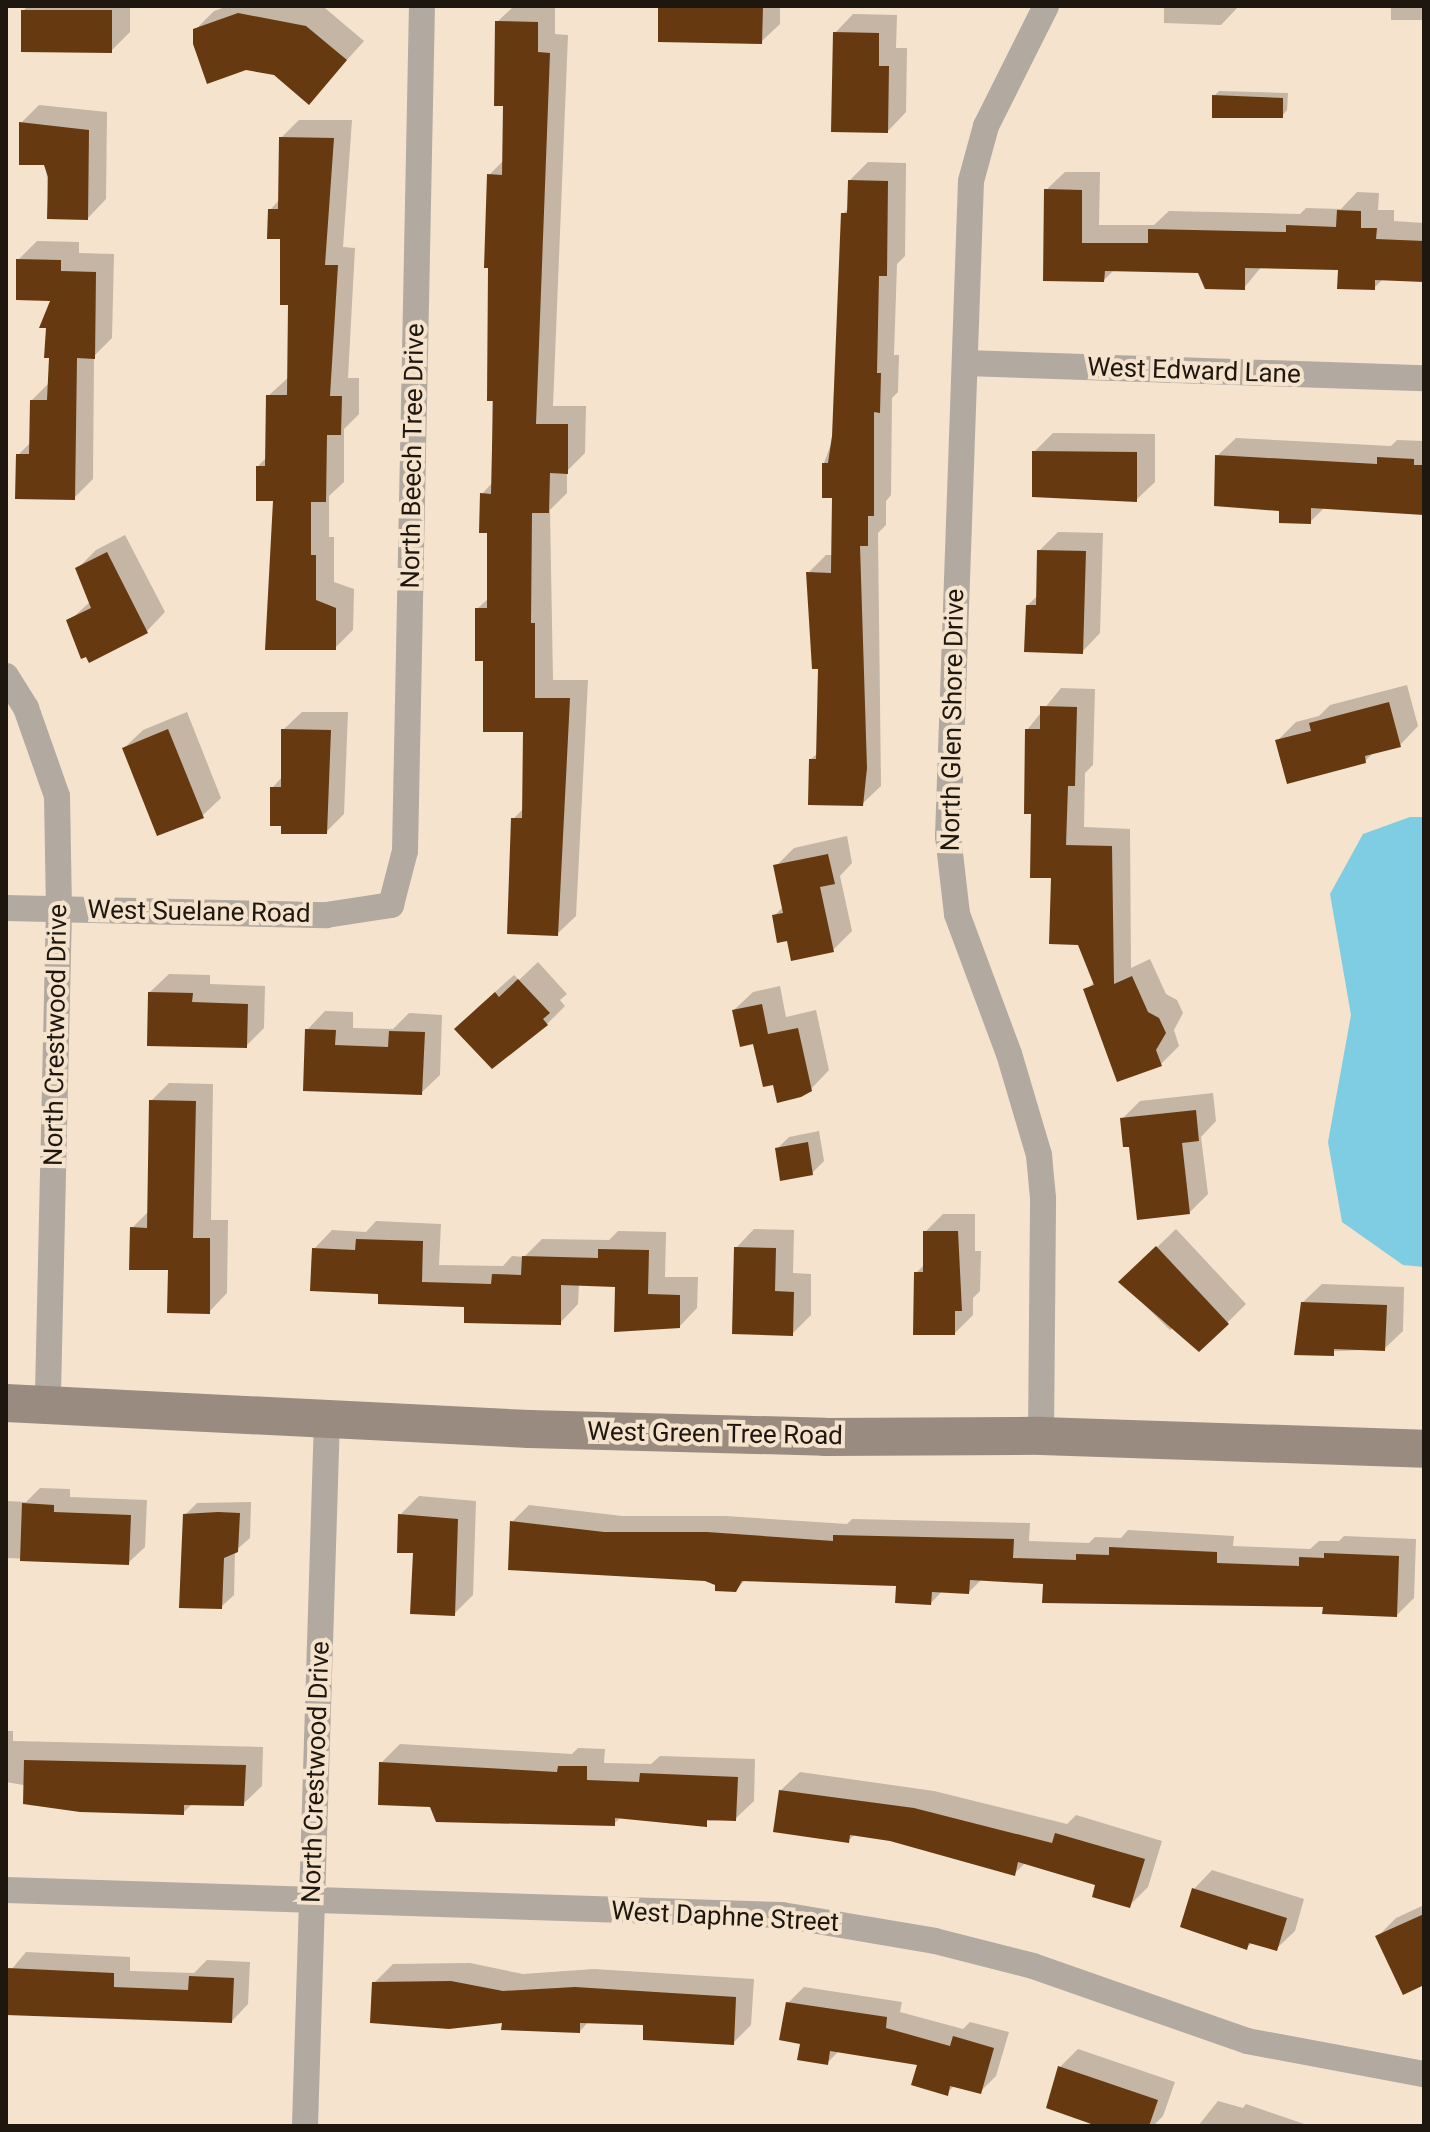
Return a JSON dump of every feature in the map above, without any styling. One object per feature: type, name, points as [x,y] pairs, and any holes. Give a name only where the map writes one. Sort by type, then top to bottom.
[{"type":"street","name":"North Beech Tree Drive","points":[[391,905],[405,851],[422,6]]},
{"type":"street","name":"North Glen Shore Drive","points":[[1041,1436],[1043,1198],[1039,1155],[950,880],[971,181],[976,155],[1046,6]]},
{"type":"street","name":"West Edward Lane","points":[[965,363],[1424,378]]},
{"type":"street","name":"North Crestwood Drive","points":[[6,676],[26,708],[57,796],[59,909],[48,1405]]},
{"type":"street","name":"West Suelane Road","points":[[6,908],[326,915],[391,905]]},
{"type":"street","name":"West Green Tree Road","points":[[6,1403],[825,1437],[1041,1436],[1424,1449]]},
{"type":"street","name":"North Crestwood Drive","points":[[305,2126],[327,1418]]},
{"type":"street","name":"West Daphne Street","points":[[6,1890],[782,1915],[854,1925],[1033,1966],[1247,2041],[1424,2074]]},
{"type":"water","points":[[1410,817],[1424,817],[1424,1267],[1403,1265],[1342,1222],[1328,1142],[1351,1015],[1330,894],[1363,834]]},
{"type":"building","points":[[658,6],[763,6],[762,44],[658,42]]},
{"type":"building","points":[[21,10],[112,10],[112,53],[21,52]]},
{"type":"building","points":[[238,13],[306,26],[347,60],[309,105],[274,75],[246,70],[207,84],[193,44],[193,29]]},
{"type":"building","points":[[495,21],[538,22],[538,52],[550,53],[536,424],[568,424],[568,474],[550,473],[549,513],[532,513],[531,623],[535,623],[535,698],[570,698],[558,936],[507,934],[511,818],[522,818],[523,732],[483,732],[483,661],[475,661],[475,608],[487,608],[487,533],[479,533],[480,493],[491,494],[493,401],[487,401],[488,268],[484,268],[487,174],[502,175],[503,106],[494,106]]},
{"type":"building","points":[[833,32],[879,33],[879,66],[889,66],[888,133],[831,132]]},
{"type":"building","points":[[1212,95],[1283,98],[1283,118],[1212,118]]},
{"type":"building","points":[[19,122],[89,130],[88,220],[47,219],[48,177],[44,165],[19,165]]},
{"type":"building","points":[[279,137],[334,138],[325,265],[338,265],[330,396],[342,396],[341,435],[327,435],[326,502],[311,502],[311,555],[316,555],[316,600],[336,608],[336,650],[265,650],[273,501],[256,501],[256,466],[265,466],[266,395],[287,395],[288,305],[280,305],[280,239],[267,239],[268,209],[278,209]]},
{"type":"building","points":[[848,180],[888,181],[887,276],[879,276],[877,373],[881,373],[880,413],[874,412],[874,516],[868,516],[868,546],[860,546],[867,768],[863,806],[808,805],[809,759],[816,759],[818,669],[812,669],[806,572],[831,573],[832,498],[822,498],[822,463],[828,463],[832,436],[841,213],[847,213]]},
{"type":"building","points":[[1044,189],[1082,190],[1082,243],[1148,243],[1148,229],[1286,232],[1286,225],[1336,227],[1337,210],[1361,211],[1361,228],[1377,228],[1376,239],[1424,241],[1424,282],[1375,280],[1375,290],[1337,289],[1338,270],[1245,268],[1245,290],[1205,289],[1198,273],[1105,271],[1104,282],[1043,281]]},
{"type":"building","points":[[16,259],[61,260],[61,271],[96,272],[95,359],[77,358],[75,500],[15,499],[16,454],[29,454],[30,400],[47,400],[49,358],[44,358],[46,328],[39,328],[50,301],[16,300]]},
{"type":"building","points":[[1032,451],[1137,452],[1137,502],[1032,497]]},
{"type":"building","points":[[1215,455],[1377,464],[1377,457],[1414,459],[1414,465],[1424,465],[1424,515],[1311,508],[1311,524],[1279,523],[1279,511],[1214,506]]},
{"type":"building","points":[[1037,550],[1086,551],[1083,654],[1024,652],[1026,605],[1036,605]]},
{"type":"building","points":[[107,552],[148,633],[89,663],[86,657],[81,659],[66,620],[91,608],[75,568]]},
{"type":"building","points":[[1389,702],[1401,747],[1365,756],[1366,763],[1287,784],[1275,740],[1311,731],[1309,723]]},
{"type":"building","points":[[1040,706],[1077,707],[1075,786],[1068,786],[1066,845],[1112,846],[1114,984],[1132,976],[1148,1012],[1159,1018],[1166,1033],[1156,1050],[1162,1066],[1117,1082],[1083,989],[1094,985],[1078,945],[1049,944],[1051,878],[1030,878],[1031,814],[1024,814],[1025,729],[1040,729]]},
{"type":"building","points":[[168,729],[204,818],[157,836],[122,748]]},
{"type":"building","points":[[281,729],[331,730],[327,834],[281,834],[281,826],[270,826],[270,787],[281,787]]},
{"type":"building","points":[[828,854],[835,884],[820,887],[834,952],[791,961],[787,941],[777,943],[772,915],[783,913],[773,865]]},
{"type":"building","points":[[518,979],[550,1013],[543,1019],[548,1025],[492,1069],[454,1029],[495,992],[499,997]]},
{"type":"building","points":[[148,992],[193,993],[192,1002],[248,1004],[247,1048],[147,1046]]},
{"type":"building","points":[[762,1004],[768,1034],[798,1028],[812,1091],[801,1097],[777,1103],[773,1085],[763,1087],[753,1044],[740,1047],[732,1010]]},
{"type":"building","points":[[305,1029],[336,1030],[335,1045],[388,1047],[389,1031],[425,1032],[422,1095],[303,1091]]},
{"type":"building","points":[[149,1100],[196,1101],[193,1238],[210,1238],[210,1314],[167,1313],[168,1270],[129,1270],[130,1227],[147,1228]]},
{"type":"building","points":[[1196,1110],[1199,1141],[1182,1143],[1190,1214],[1137,1220],[1129,1147],[1123,1147],[1120,1118]]},
{"type":"building","points":[[808,1142],[813,1175],[780,1181],[775,1148]]},
{"type":"building","points":[[923,1231],[958,1231],[962,1311],[955,1311],[955,1335],[913,1335],[914,1272],[923,1272]]},
{"type":"building","points":[[356,1239],[423,1241],[422,1282],[491,1284],[492,1274],[521,1275],[522,1256],[598,1258],[598,1249],[649,1250],[648,1294],[680,1295],[680,1328],[614,1332],[615,1287],[561,1285],[561,1325],[464,1323],[464,1307],[378,1304],[378,1294],[310,1291],[312,1248],[355,1250]]},
{"type":"building","points":[[1156,1246],[1229,1324],[1199,1352],[1118,1282]]},
{"type":"building","points":[[734,1247],[776,1248],[775,1291],[794,1292],[793,1336],[732,1334]]},
{"type":"building","points":[[1301,1302],[1387,1305],[1385,1351],[1334,1349],[1334,1356],[1294,1355]]},
{"type":"building","points":[[22,1503],[54,1505],[54,1512],[131,1515],[129,1565],[20,1561]]},
{"type":"building","points":[[240,1513],[238,1552],[224,1558],[222,1609],[179,1608],[183,1514]]},
{"type":"building","points":[[398,1514],[458,1519],[455,1616],[410,1614],[413,1553],[397,1553]]},
{"type":"building","points":[[510,1521],[604,1532],[707,1532],[833,1541],[833,1535],[1014,1539],[1013,1558],[1076,1560],[1076,1554],[1109,1555],[1109,1547],[1217,1552],[1217,1563],[1299,1566],[1299,1557],[1324,1558],[1324,1553],[1399,1556],[1397,1617],[1322,1614],[1323,1607],[1042,1603],[1043,1584],[970,1580],[969,1594],[932,1592],[931,1605],[895,1603],[896,1586],[742,1581],[736,1592],[715,1591],[715,1585],[705,1581],[508,1570]]},
{"type":"building","points":[[24,1760],[246,1765],[244,1806],[184,1805],[184,1815],[80,1812],[23,1804]]},
{"type":"building","points":[[379,1762],[557,1772],[558,1766],[587,1766],[587,1780],[639,1782],[640,1773],[738,1777],[736,1821],[707,1820],[707,1827],[615,1818],[615,1826],[436,1822],[430,1807],[378,1805]]},
{"type":"building","points":[[779,1790],[914,1808],[1052,1843],[1055,1833],[1145,1859],[1130,1908],[1092,1897],[1095,1885],[1018,1862],[1015,1876],[890,1841],[850,1835],[849,1843],[773,1832]]},
{"type":"building","points":[[1192,1888],[1287,1918],[1277,1951],[1249,1943],[1247,1950],[1180,1927]]},
{"type":"building","points":[[1424,1914],[1424,1985],[1403,1995],[1375,1936]]},
{"type":"building","points":[[7,1968],[114,1973],[114,1987],[188,1990],[189,1976],[234,1978],[232,2023],[6,2015]]},
{"type":"building","points":[[451,1981],[503,1991],[575,1987],[736,1997],[734,2045],[643,2040],[643,2025],[580,2023],[580,2033],[501,2030],[502,2023],[449,2029],[370,2023],[372,1982]]},
{"type":"building","points":[[786,2002],[887,2017],[886,2028],[950,2046],[953,2036],[994,2048],[981,2094],[950,2086],[948,2096],[911,2085],[917,2065],[830,2051],[828,2065],[797,2060],[800,2044],[779,2040]]},
{"type":"building","points":[[1058,2066],[1158,2100],[1149,2126],[1097,2126],[1046,2108]]}]
